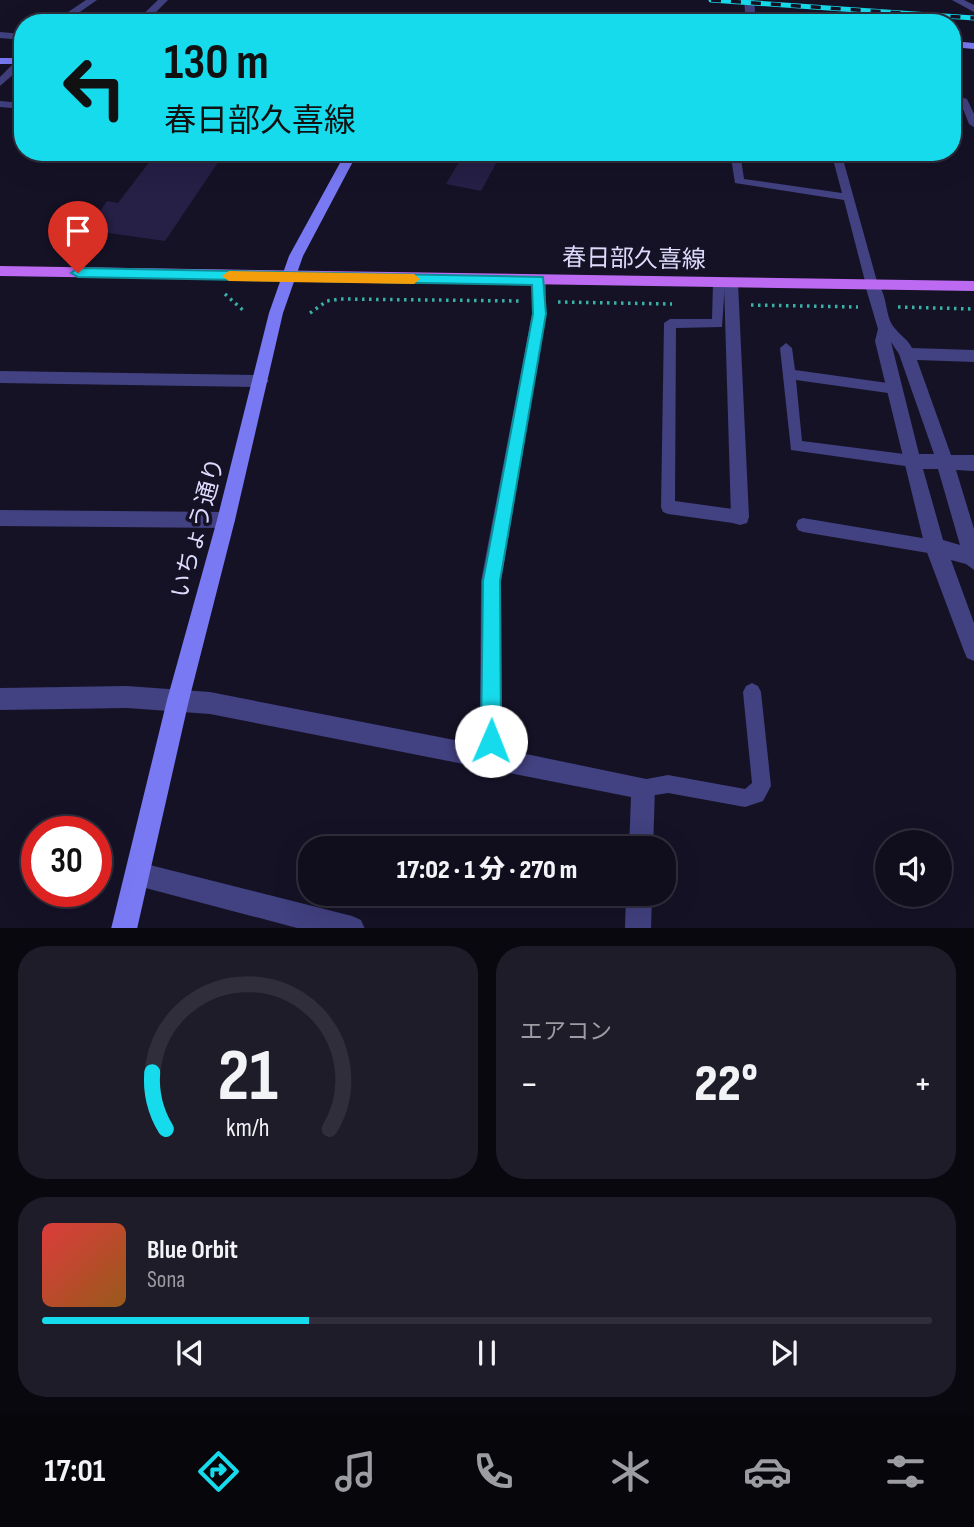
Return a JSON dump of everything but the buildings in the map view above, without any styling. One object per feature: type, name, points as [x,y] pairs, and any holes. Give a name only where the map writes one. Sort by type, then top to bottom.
[{"type":"main road","name":"春日部久喜線","points":[[0,271],[287,278],[974,286]]},
{"type":"street","points":[[71,14],[92,0]]},
{"type":"street","points":[[148,14],[163,0]]},
{"type":"street","points":[[957,0],[974,9]]},
{"type":"street","points":[[0,83],[14,69]]},
{"type":"street","name":"いちょう通り","points":[[124,928],[178,700],[226,520],[276,313],[296,256],[347,161]]},
{"type":"street","points":[[491,756],[491,581],[539,314],[538,280]]},
{"type":"street","points":[[725,283],[740,517]]},
{"type":"street","points":[[872,285],[886,329],[901,342],[907,354],[945,462],[973,559]]},
{"type":"street","points":[[886,329],[883,341],[934,547],[974,651]]},
{"type":"street","points":[[907,354],[974,356]]},
{"type":"street","points":[[0,377],[261,381]]},
{"type":"street","points":[[912,461],[974,463]]},
{"type":"street","points":[[0,518],[226,520]]},
{"type":"street","points":[[934,547],[973,559]]},
{"type":"street","points":[[0,699],[127,697],[210,703],[491,756],[643,788],[641,836]]},
{"type":"street","points":[[138,874],[348,928]]},
{"type":"street","points":[[638,928],[639,906]]},
{"type":"lane","points":[[974,100],[963,99],[974,124]]},
{"type":"lane","points":[[736,161],[739,181],[847,197]]},
{"type":"lane","points":[[838,161],[872,285]]},
{"type":"lane","points":[[725,283],[718,324],[670,323],[668,507],[740,517]]},
{"type":"lane","points":[[786,348],[796,446],[912,461]]},
{"type":"lane","points":[[788,373],[895,389]]},
{"type":"lane","points":[[803,525],[934,547]]},
{"type":"lane","points":[[643,788],[668,784],[745,798],[756,794],[762,786],[752,692]]},
{"type":"path","points":[[310,313],[327,301],[340,299],[529,301]]},
{"type":"path","points":[[892,307],[974,309]]},
{"type":"railway","points":[[711,0],[916,14]]},
{"type":"railway","points":[[961,17],[974,18]]},
{"type":"slow traffic","points":[[229,276],[414,279]]},
{"type":"route","points":[[78,273],[538,280],[539,314],[491,581],[491,741]]}]
